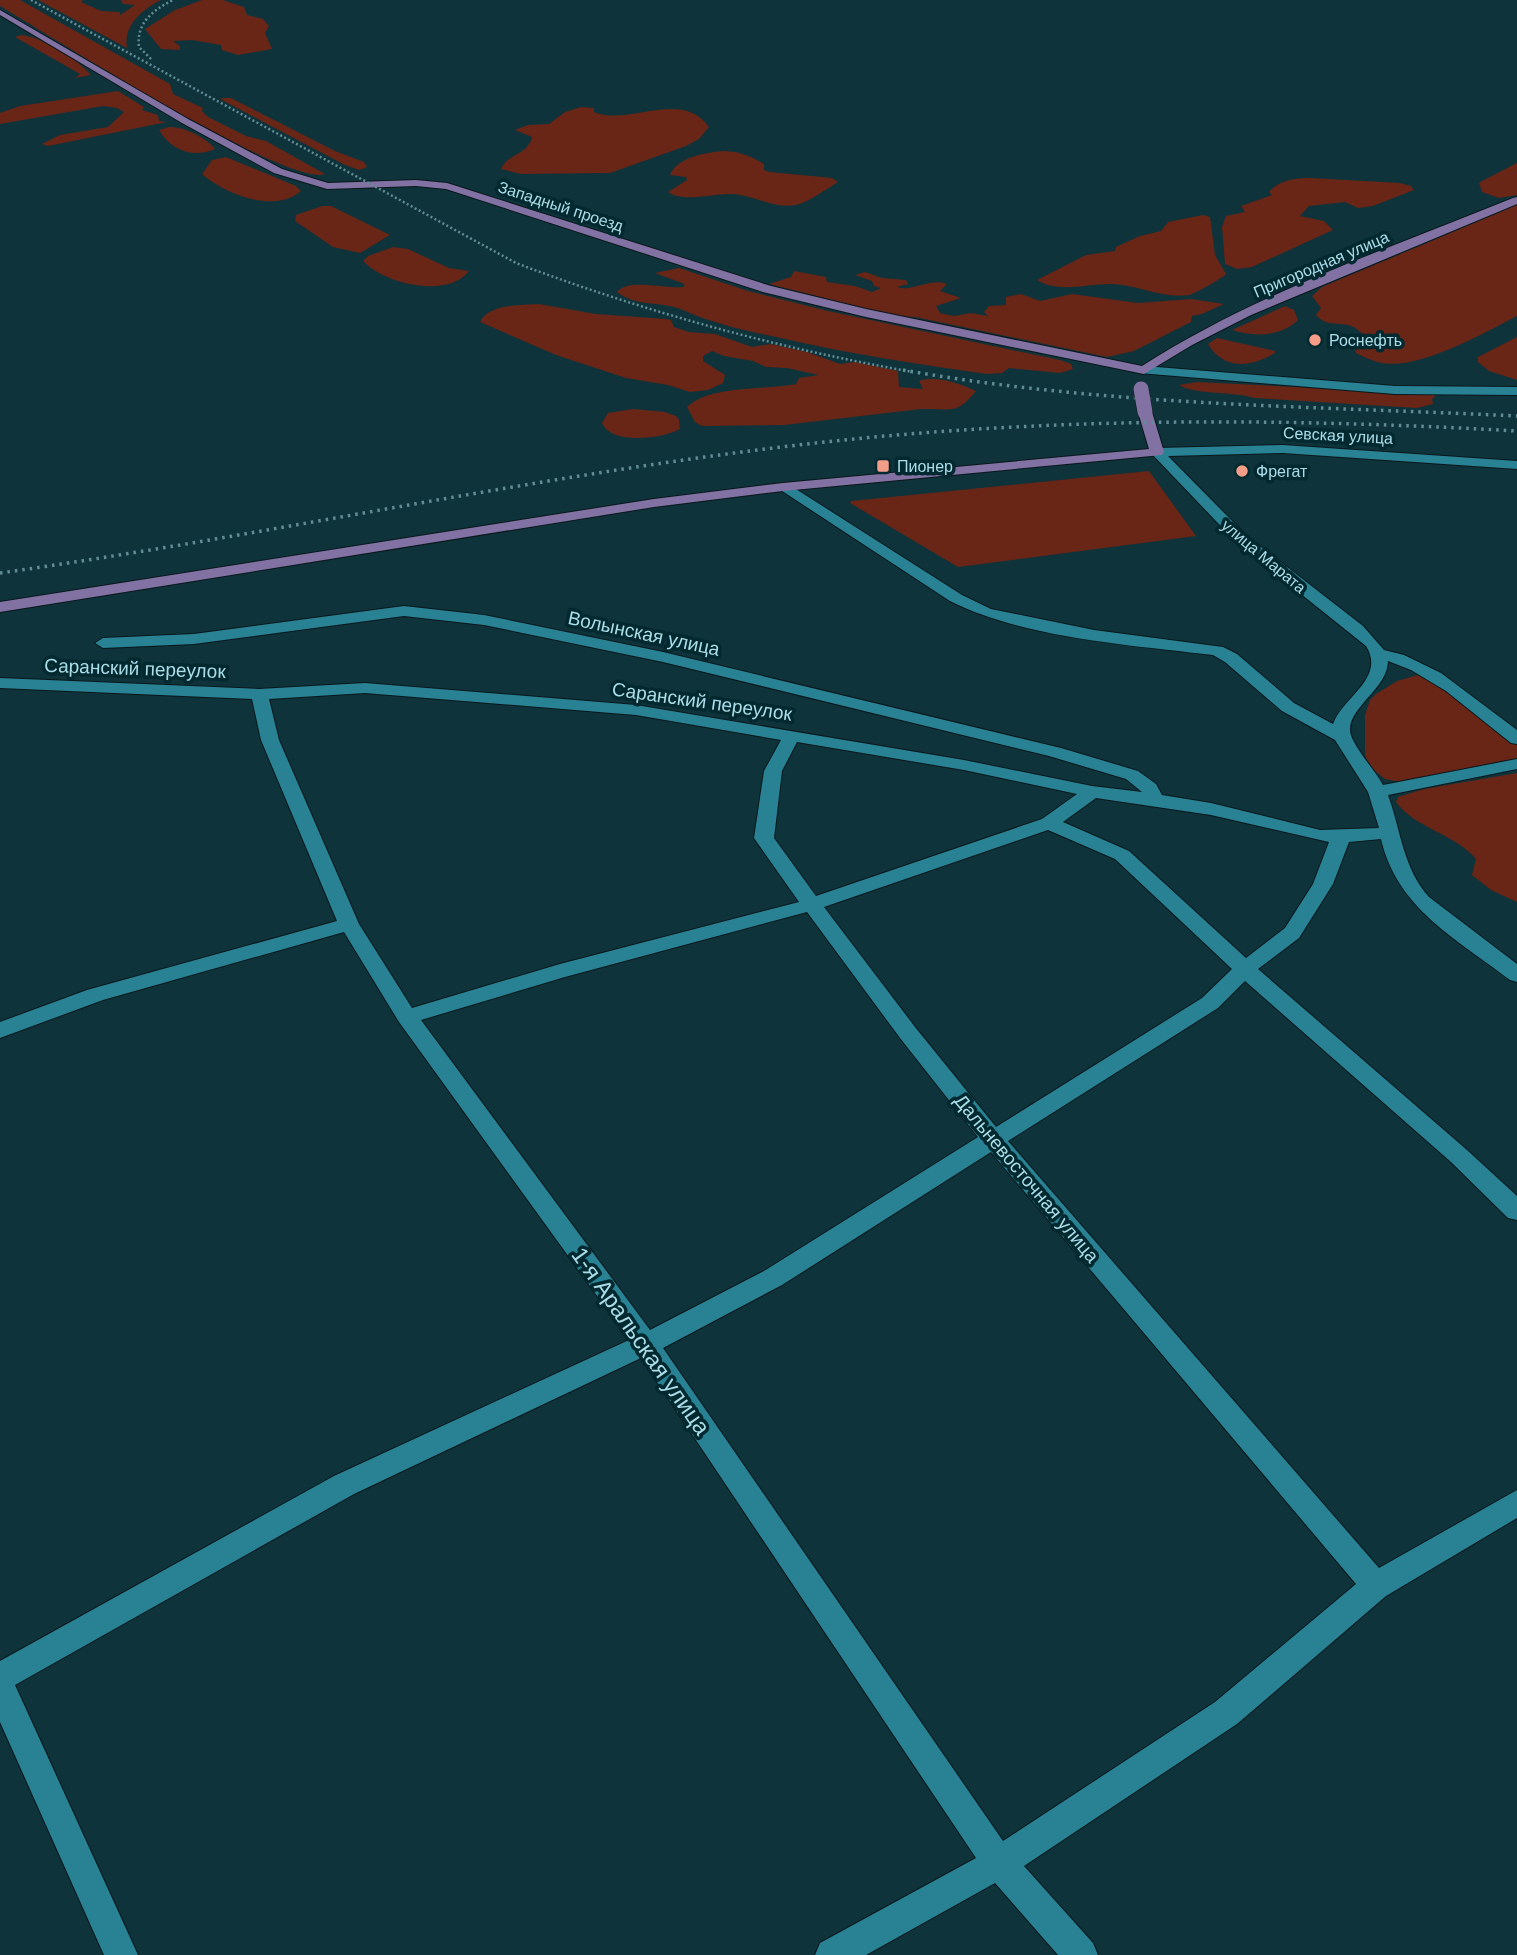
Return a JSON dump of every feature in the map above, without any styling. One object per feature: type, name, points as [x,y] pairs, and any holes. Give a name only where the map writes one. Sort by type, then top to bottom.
[{"type":"main road","name":"Западный проезд","points":[[0,12],[259,162],[314,184],[341,187],[416,183],[447,186],[801,298],[1144,370]]},
{"type":"main road","name":"Пригородная улица","points":[[1144,370],[1188,342],[1247,312],[1517,200]]},
{"type":"main road","points":[[0,607],[524,522],[783,487],[1157,452],[1141,389],[1144,370]]},
{"type":"street","points":[[1144,370],[1395,390],[1517,391]]},
{"type":"street","name":"Севская улица","points":[[1157,452],[1283,449],[1517,465]]},
{"type":"street","name":"улица Марата","points":[[1157,452],[1211,511],[1256,552],[1348,623],[1378,653]]},
{"type":"street","points":[[783,487],[968,605],[1004,618],[1045,627],[1217,651],[1231,658],[1288,706],[1342,736]]},
{"type":"street","name":"Волынская улица","points":[[103,643],[194,639],[404,611],[484,620],[663,657],[1100,764],[1132,775],[1149,788],[1156,799]]},
{"type":"street","points":[[1517,739],[1429,672],[1378,653],[1380,668],[1377,678],[1345,714],[1340,727],[1342,736],[1377,792],[1397,869],[1411,891],[1439,916],[1517,975]]},
{"type":"street","name":"Саранский переулок","points":[[0,683],[259,694],[365,688],[636,710],[964,765],[1093,792],[1211,809],[1320,835],[1341,837],[1388,833]]},
{"type":"street","name":"1-я Аральская улица","points":[[259,694],[270,740],[349,924],[407,1017],[646,1344],[999,1863],[1081,1955]]},
{"type":"street","name":"Дальневосточная улица","points":[[792,736],[773,771],[764,838],[811,905],[992,1140],[1376,1586]]},
{"type":"street","points":[[1377,792],[1517,764]]},
{"type":"street","points":[[407,1017],[560,971],[811,905],[1049,823],[1093,792]]},
{"type":"street","points":[[1049,823],[1122,855],[1245,969],[1449,1147],[1517,1211]]},
{"type":"street","points":[[0,1677],[344,1485],[646,1344],[773,1278],[1210,1003],[1245,969],[1276,948],[1306,914],[1323,884],[1341,837]]},
{"type":"street","points":[[0,1030],[94,995],[349,924]]},
{"type":"street","points":[[832,1955],[999,1863],[1226,1713],[1376,1586],[1517,1503]]},
{"type":"street","points":[[0,1687],[121,1955]]},
{"type":"shaded area","points":[[0,0],[20,0],[170,84],[173,94],[203,108],[202,111],[208,117],[246,136],[266,141],[325,174],[302,172],[218,134],[113,75],[0,6]]},
{"type":"shaded area","points":[[38,0],[83,0],[81,2],[101,11],[120,12],[120,15],[135,5],[123,4],[121,0],[161,0],[141,13],[131,25],[127,48]]},
{"type":"shaded area","points":[[202,0],[223,0],[244,7],[247,15],[263,19],[269,26],[265,33],[272,49],[238,55],[222,50],[221,45],[192,40],[173,41],[180,46],[180,50],[161,49],[145,29],[175,10]]},
{"type":"shaded area","points":[[21,35],[59,50],[91,75],[75,78],[80,74],[15,37]]},
{"type":"shaded area","points":[[118,91],[144,107],[142,110],[158,115],[159,121],[167,122],[48,146],[42,144],[60,135],[108,127],[124,112],[103,106],[0,124],[0,113],[20,106]]},
{"type":"shaded area","points":[[231,98],[335,151],[364,162],[367,167],[359,170],[345,165],[220,99]]},
{"type":"shaded area","points":[[581,107],[594,108],[594,112],[608,115],[684,110],[697,116],[709,127],[699,139],[686,146],[610,173],[521,174],[501,169],[530,143],[532,137],[515,130],[528,125],[549,124],[565,112]]},
{"type":"shaded area","points":[[181,128],[194,134],[215,149],[199,153],[183,151],[170,143],[159,130]]},
{"type":"shaded area","points":[[725,151],[741,153],[755,159],[764,164],[764,170],[770,172],[832,178],[838,182],[806,201],[788,206],[732,194],[682,197],[668,192],[687,180],[686,177],[670,175],[679,164],[702,154]]},
{"type":"shaded area","points":[[226,157],[296,186],[301,191],[290,198],[277,201],[250,199],[236,194],[202,174],[212,160]]},
{"type":"shaded area","points":[[1517,163],[1517,195],[1499,198],[1482,192],[1479,183]]},
{"type":"shaded area","points":[[1310,178],[1400,183],[1411,186],[1414,190],[1373,206],[1358,208],[1345,202],[1309,206],[1300,216],[1324,221],[1333,230],[1252,267],[1237,269],[1225,264],[1222,227],[1226,216],[1245,212],[1241,206],[1272,195],[1269,192],[1282,182]]},
{"type":"shaded area","points":[[1517,205],[1517,316],[1432,356],[1397,364],[1378,362],[1356,353],[1355,348],[1363,342],[1364,336],[1358,330],[1352,326],[1322,320],[1316,315],[1321,308],[1312,296],[1322,287]]},
{"type":"shaded area","points":[[322,206],[331,206],[390,235],[360,253],[333,247],[295,221],[296,215]]},
{"type":"shaded area","points":[[1203,215],[1210,217],[1215,255],[1226,274],[1192,294],[1160,294],[1113,284],[1055,286],[1037,280],[1086,255],[1115,251],[1116,247],[1140,236],[1161,231],[1168,222]]},
{"type":"shaded area","points":[[393,247],[408,249],[449,268],[469,271],[459,280],[447,284],[416,285],[385,276],[363,261],[368,256]]},
{"type":"shaded area","points":[[679,268],[748,291],[828,311],[1060,360],[1071,364],[1073,369],[1060,373],[1009,368],[1002,373],[987,374],[884,358],[743,330],[675,307],[632,300],[617,292],[622,288],[638,285],[683,287],[685,285],[682,283],[655,273]]},
{"type":"shaded area","points":[[794,271],[826,277],[827,282],[855,286],[872,292],[881,288],[874,286],[872,281],[855,275],[865,272],[882,278],[906,280],[908,284],[897,287],[902,288],[944,283],[947,284],[940,291],[961,298],[936,306],[940,313],[954,316],[971,313],[988,316],[984,312],[989,306],[1006,305],[1006,297],[1021,294],[1040,301],[1072,294],[1138,303],[1191,299],[1224,304],[1192,316],[1191,322],[1134,351],[1107,357],[915,317],[895,316],[769,284],[791,277]]},
{"type":"shaded area","points":[[539,304],[596,314],[666,319],[671,320],[674,327],[689,332],[715,334],[752,347],[771,344],[807,352],[840,364],[855,362],[898,371],[899,387],[923,389],[919,381],[933,379],[956,383],[976,391],[963,404],[952,409],[921,409],[784,425],[702,426],[695,422],[687,407],[697,400],[723,392],[796,384],[799,378],[819,375],[787,368],[766,367],[712,351],[703,356],[703,361],[725,375],[723,383],[708,390],[690,392],[668,385],[626,378],[556,355],[480,322],[484,316],[497,309]]},
{"type":"shaded area","points":[[1285,306],[1294,310],[1298,320],[1283,330],[1249,334],[1232,330]]},
{"type":"shaded area","points":[[1517,337],[1517,380],[1489,371],[1478,362],[1478,357]]},
{"type":"shaded area","points":[[1217,338],[1275,353],[1248,363],[1230,362],[1222,359],[1208,344]]},
{"type":"shaded area","points":[[1197,382],[1436,396],[1432,399],[1433,404],[1417,408],[1254,398],[1195,390],[1179,385]]},
{"type":"shaded area","points":[[633,409],[665,412],[676,416],[680,429],[672,433],[638,438],[615,435],[602,423],[608,413]]},
{"type":"shaded area","points":[[1149,471],[1196,536],[958,567],[850,503],[851,501]]},
{"type":"shaded area","points":[[1418,675],[1441,685],[1517,745],[1517,759],[1401,782],[1385,779],[1370,767],[1365,755],[1365,715],[1370,700],[1397,681]]},
{"type":"shaded area","points":[[1517,773],[1517,902],[1491,890],[1472,875],[1476,859],[1467,850],[1414,819],[1396,802],[1398,797],[1424,789]]},
{"type":"railway","points":[[31,0],[516,263],[613,297],[712,327],[812,352],[913,372]]},
{"type":"railway","points":[[151,59],[139,47],[140,31],[147,18],[173,0]]},
{"type":"railway","points":[[903,370],[979,382],[1132,398],[1517,416]]},
{"type":"railway","points":[[0,573],[625,469],[834,441],[919,433],[1005,427],[1176,422],[1346,424],[1517,431]]},
{"type":"place","name":"Роснефть","points":[[1315,340]]},
{"type":"place","name":"Пионер","points":[[883,466]]},
{"type":"place","name":"Фрегат","points":[[1242,471]]}]
